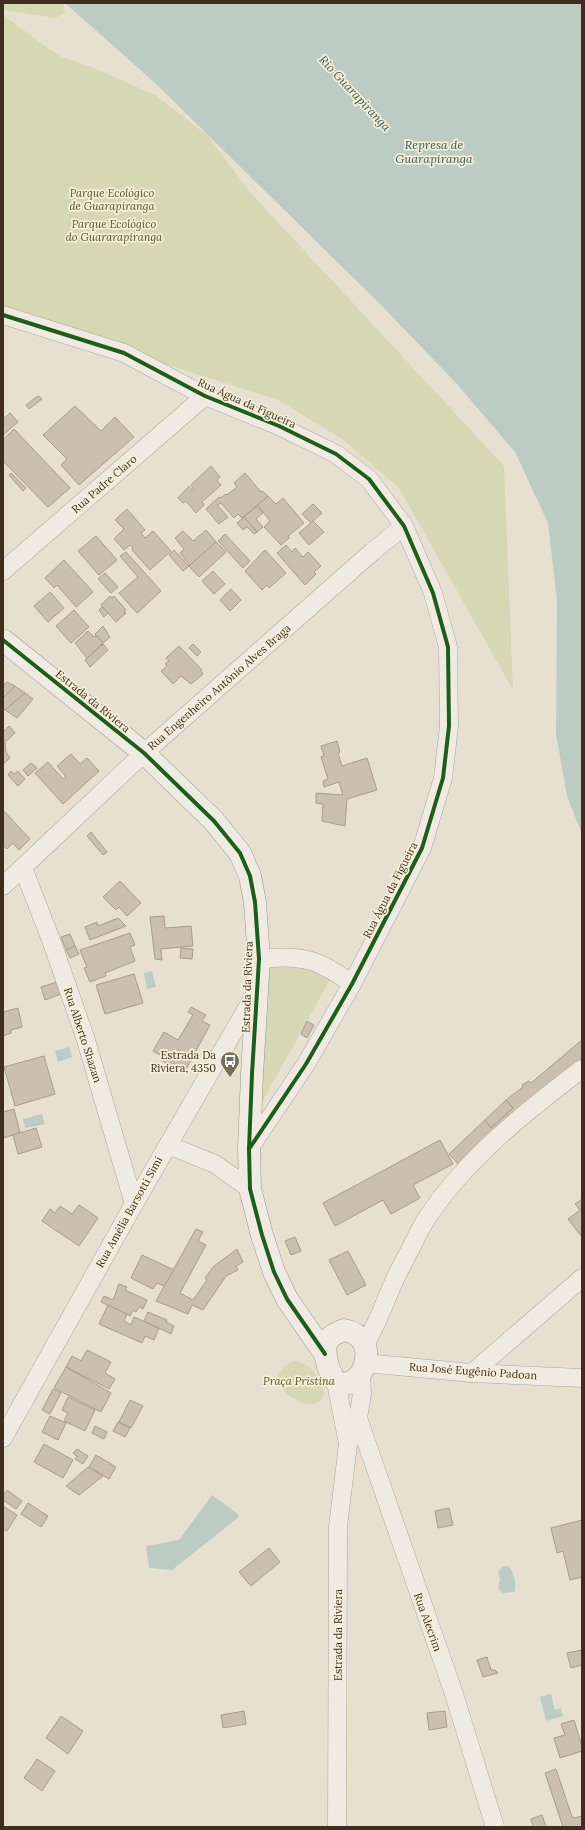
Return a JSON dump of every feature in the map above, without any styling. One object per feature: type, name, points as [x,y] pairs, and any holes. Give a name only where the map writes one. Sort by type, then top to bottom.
[{"type":"street","name":"Rua Água da Figueira","points":[[3,315],[124,353],[205,396],[279,426],[336,454],[369,479],[404,526],[433,593],[448,647],[449,726],[443,778],[422,848],[352,984],[306,1064],[249,1149]]},
{"type":"street","name":"Rua Padre Claro","points":[[3,571],[205,396]]},
{"type":"street","name":"Rua Engenheiro Antônio Alves Braga","points":[[3,886],[144,754],[404,526]]},
{"type":"street","name":"Estrada da Riviera","points":[[3,640],[144,754],[214,820],[240,853],[250,876],[255,902],[259,959],[249,1149],[250,1189],[262,1235],[274,1272],[287,1299],[325,1354],[332,1376],[336,1382],[348,1444]]},
{"type":"street","name":"Rua Alberto Shazan","points":[[23,868],[51,940],[85,1037],[134,1204]]},
{"type":"street","points":[[259,959],[282,956],[307,959],[332,969],[352,984]]},
{"type":"street","name":"Rua Amélia Barsotti Simi","points":[[3,1438],[134,1204],[258,988]]},
{"type":"street","points":[[336,1382],[342,1384],[356,1380],[356,1349],[376,1326],[392,1285],[426,1219],[442,1198],[463,1173],[506,1130],[538,1102],[582,1069]]},
{"type":"street","points":[[168,1145],[216,1164],[250,1189]]},
{"type":"street","points":[[472,1373],[582,1278]]},
{"type":"street","points":[[302,1320],[356,1349]]},
{"type":"street","points":[[325,1354],[327,1342],[356,1349]]},
{"type":"street","name":"Estrada da Riviera","points":[[337,1827],[338,1527],[348,1444],[358,1418],[362,1394],[356,1349]]},
{"type":"street","name":"Rua José Eugênio Padoan","points":[[356,1349],[472,1373],[582,1378]]},
{"type":"street","name":"Rua Alecrim","points":[[358,1418],[453,1691],[495,1827]]},
{"type":"green space","points":[[3,3],[63,3],[65,13],[55,18],[3,10]]},
{"type":"green space","name":"Parque Ecológico do Guararapiranga","points":[[3,15],[59,56],[94,68],[155,95],[207,135],[249,191],[504,466],[513,690],[399,488],[342,439],[278,400],[3,312]]},
{"type":"green space","points":[[265,961],[309,967],[330,980],[256,1113]]},
{"type":"green space","name":"Praça Pristina","points":[[293,1361],[310,1367],[318,1377],[325,1394],[319,1402],[306,1404],[299,1401],[291,1397],[280,1385],[278,1379],[279,1373],[285,1366]]},
{"type":"water","name":"Represa de Guarapiranga","points":[[65,3],[582,3],[582,834],[567,796],[556,734],[557,600],[548,523],[515,452],[456,383],[380,304],[155,83]]},
{"type":"water","points":[[152,971],[156,987],[147,989],[144,973]]},
{"type":"water","points":[[69,1047],[72,1057],[58,1062],[55,1051]]},
{"type":"water","points":[[42,1114],[45,1124],[25,1128],[23,1119]]},
{"type":"water","points":[[212,1495],[238,1514],[239,1517],[172,1570],[149,1568],[146,1546],[179,1540]]},
{"type":"water","points":[[503,1566],[509,1567],[513,1573],[515,1584],[514,1592],[503,1593],[498,1588],[500,1579],[498,1572]]},
{"type":"water","points":[[551,1694],[555,1710],[561,1708],[563,1716],[546,1721],[540,1697]]},
{"type":"building","points":[[38,396],[42,399],[29,409],[26,405]]},
{"type":"building","points":[[75,406],[101,431],[115,417],[134,437],[79,485],[61,465],[67,459],[43,435]]},
{"type":"building","points":[[10,413],[18,422],[3,435],[3,419]]},
{"type":"building","points":[[14,429],[70,488],[48,507],[3,461],[3,440]]},
{"type":"building","points":[[211,466],[220,477],[217,480],[221,485],[202,502],[204,505],[196,513],[186,501],[183,503],[178,498],[189,486],[192,490],[194,489],[191,485]]},
{"type":"building","points":[[11,473],[26,488],[23,491],[9,475]]},
{"type":"building","points":[[245,473],[261,492],[262,491],[268,496],[242,518],[238,514],[234,518],[221,503],[217,505],[228,517],[219,524],[206,509],[219,497],[220,498],[226,494],[227,495],[237,487],[234,483]]},
{"type":"building","points":[[268,496],[276,504],[283,498],[304,523],[288,536],[289,538],[281,545],[264,527],[270,521],[258,505]]},
{"type":"building","points":[[313,504],[322,513],[311,523],[302,514]]},
{"type":"building","points":[[257,506],[263,513],[256,519],[263,527],[257,532],[244,517]]},
{"type":"building","points":[[127,509],[145,530],[141,533],[145,538],[153,531],[171,551],[150,570],[132,550],[133,548],[130,545],[124,550],[114,539],[124,529],[115,520]]},
{"type":"building","points":[[244,517],[257,532],[254,534],[247,527],[243,530],[237,523]]},
{"type":"building","points":[[313,521],[324,532],[309,545],[299,533]]},
{"type":"building","points":[[206,530],[216,542],[190,565],[180,553],[184,549],[175,538],[183,531],[193,541]]},
{"type":"building","points":[[225,534],[250,561],[243,568],[218,541]]},
{"type":"building","points":[[96,536],[117,560],[99,575],[78,551]]},
{"type":"building","points":[[216,542],[226,552],[199,577],[189,566]]},
{"type":"building","points":[[286,545],[292,552],[295,548],[303,557],[308,552],[321,566],[314,572],[316,574],[305,585],[277,553]]},
{"type":"building","points":[[174,550],[189,566],[183,571],[169,555]]},
{"type":"building","points":[[265,550],[286,573],[269,588],[267,585],[262,590],[245,571]]},
{"type":"building","points":[[126,552],[161,591],[137,613],[119,593],[138,577],[120,556]]},
{"type":"building","points":[[64,560],[93,592],[76,607],[57,585],[54,588],[45,578]]},
{"type":"building","points":[[213,571],[225,584],[214,594],[202,581]]},
{"type":"building","points":[[105,573],[118,587],[111,593],[98,579]]},
{"type":"building","points":[[231,589],[241,600],[230,611],[220,600]]},
{"type":"building","points":[[50,592],[64,608],[48,622],[34,606]]},
{"type":"building","points":[[110,596],[112,598],[114,596],[126,610],[124,612],[126,613],[116,622],[101,605]]},
{"type":"building","points":[[102,607],[108,613],[104,617],[99,610]]},
{"type":"building","points":[[74,610],[89,627],[71,643],[56,626]]},
{"type":"building","points":[[103,626],[110,637],[103,643],[95,634]]},
{"type":"building","points":[[88,631],[94,637],[96,635],[103,643],[87,658],[75,643]]},
{"type":"building","points":[[103,644],[108,650],[90,667],[85,660]]},
{"type":"building","points":[[193,644],[201,652],[197,656],[189,648]]},
{"type":"building","points":[[179,646],[202,670],[201,671],[203,674],[191,684],[181,676],[173,684],[161,671],[167,666],[165,664],[169,661],[166,658]]},
{"type":"building","points":[[7,682],[15,686],[3,698],[3,686]]},
{"type":"building","points":[[15,686],[25,693],[5,710],[3,708],[3,698]]},
{"type":"building","points":[[25,693],[33,699],[17,718],[5,710]]},
{"type":"building","points":[[9,726],[15,733],[5,742],[6,752],[10,758],[3,764],[3,732]]},
{"type":"building","points":[[337,741],[340,752],[338,753],[342,766],[367,758],[377,790],[347,799],[345,826],[322,821],[323,804],[316,803],[316,793],[343,795],[339,782],[324,787],[323,781],[328,779],[321,757],[324,756],[321,746]]},
{"type":"building","points":[[71,754],[80,764],[87,758],[99,771],[63,804],[35,773],[48,762],[63,779],[66,777],[57,766]]},
{"type":"building","points":[[31,763],[37,768],[28,776],[23,770]]},
{"type":"building","points":[[11,771],[14,774],[18,771],[25,779],[18,786],[8,775]]},
{"type":"building","points":[[3,810],[30,839],[19,850],[13,843],[7,849],[3,845]]},
{"type":"building","points":[[91,832],[107,852],[103,855],[87,836]]},
{"type":"building","points":[[120,881],[141,903],[127,916],[119,907],[116,910],[103,897]]},
{"type":"building","points":[[164,916],[165,928],[191,926],[193,946],[161,949],[162,960],[155,959],[150,917]]},
{"type":"building","points":[[118,918],[126,926],[90,940],[85,927],[97,922],[98,926]]},
{"type":"building","points":[[130,933],[135,945],[130,947],[135,961],[105,973],[106,976],[90,982],[84,968],[87,967],[80,950]]},
{"type":"building","points":[[70,934],[75,946],[66,950],[61,937]]},
{"type":"building","points":[[75,946],[79,954],[70,958],[66,950]]},
{"type":"building","points":[[181,948],[193,949],[192,959],[180,958]]},
{"type":"building","points":[[134,974],[143,1003],[105,1014],[96,985]]},
{"type":"building","points":[[57,982],[61,994],[45,1000],[41,987]]},
{"type":"building","points":[[191,1007],[206,1015],[202,1021],[210,1025],[185,1071],[173,1063],[172,1066],[160,1060],[162,1056],[153,1051],[164,1032],[178,1040],[193,1015],[188,1012]]},
{"type":"building","points":[[18,1008],[22,1027],[11,1030],[11,1033],[3,1036],[3,1012]]},
{"type":"building","points":[[307,1021],[314,1025],[307,1038],[301,1034]]},
{"type":"building","points":[[582,1040],[582,1059],[540,1092],[459,1165],[449,1154],[485,1120],[491,1128],[513,1108],[506,1100],[523,1087],[522,1085],[529,1081],[531,1083]]},
{"type":"building","points":[[44,1056],[55,1094],[15,1106],[4,1067]]},
{"type":"building","points":[[506,1100],[513,1108],[491,1128],[485,1120]]},
{"type":"building","points":[[14,1109],[20,1133],[3,1138],[3,1112]]},
{"type":"building","points":[[36,1128],[42,1147],[18,1154],[13,1135]]},
{"type":"building","points":[[440,1140],[453,1164],[413,1185],[420,1198],[391,1214],[383,1200],[335,1226],[323,1203]]},
{"type":"building","points":[[582,1199],[582,1237],[568,1219],[580,1210],[575,1204]]},
{"type":"building","points":[[79,1205],[98,1218],[79,1246],[42,1221],[50,1209],[55,1213],[60,1206],[72,1214]]},
{"type":"building","points":[[196,1229],[203,1232],[198,1241],[206,1245],[180,1293],[193,1300],[207,1280],[205,1278],[214,1266],[237,1249],[243,1262],[236,1266],[238,1270],[226,1276],[203,1310],[192,1305],[188,1314],[156,1301]]},
{"type":"building","points":[[295,1237],[301,1251],[291,1255],[285,1241]]},
{"type":"building","points":[[348,1251],[366,1285],[347,1295],[329,1260]]},
{"type":"building","points":[[142,1255],[174,1270],[164,1286],[157,1283],[153,1289],[131,1278]]},
{"type":"building","points":[[119,1284],[127,1287],[125,1290],[147,1300],[143,1309],[139,1307],[136,1312],[133,1310],[130,1316],[101,1302],[104,1296],[113,1300]]},
{"type":"building","points":[[108,1305],[127,1314],[124,1321],[131,1325],[134,1317],[159,1328],[154,1340],[145,1336],[142,1343],[99,1324]]},
{"type":"building","points":[[148,1312],[167,1320],[166,1322],[174,1326],[171,1334],[144,1321]]},
{"type":"building","points":[[87,1350],[111,1362],[105,1373],[115,1379],[109,1389],[66,1367],[72,1356],[81,1361]]},
{"type":"building","points":[[66,1367],[111,1393],[101,1412],[54,1388]]},
{"type":"building","points":[[53,1389],[61,1393],[50,1414],[42,1410]]},
{"type":"building","points":[[68,1397],[95,1410],[85,1431],[64,1421],[68,1413],[62,1410]]},
{"type":"building","points":[[130,1400],[143,1406],[131,1428],[119,1422]]},
{"type":"building","points":[[50,1416],[66,1423],[58,1440],[42,1432]]},
{"type":"building","points":[[118,1422],[130,1428],[125,1437],[113,1431]]},
{"type":"building","points":[[95,1426],[107,1432],[104,1439],[92,1433]]},
{"type":"building","points":[[44,1444],[73,1460],[63,1478],[34,1462]]},
{"type":"building","points":[[77,1449],[88,1456],[83,1464],[75,1459],[77,1456],[73,1453]]},
{"type":"building","points":[[96,1455],[116,1467],[109,1479],[89,1467]]},
{"type":"building","points":[[88,1467],[103,1476],[79,1495],[66,1486]]},
{"type":"building","points":[[7,1490],[22,1501],[16,1509],[3,1500],[3,1496]]},
{"type":"building","points":[[28,1503],[48,1516],[41,1527],[21,1514]]},
{"type":"building","points":[[3,1506],[17,1515],[7,1531],[3,1529]]},
{"type":"building","points":[[449,1508],[453,1525],[438,1528],[435,1511]]},
{"type":"building","points":[[582,1520],[582,1577],[570,1580],[563,1551],[557,1553],[551,1528]]},
{"type":"building","points":[[269,1548],[280,1562],[251,1586],[239,1572]]},
{"type":"building","points":[[582,1650],[582,1665],[571,1668],[567,1653]]},
{"type":"building","points":[[487,1657],[491,1670],[495,1670],[498,1673],[483,1677],[477,1660]]},
{"type":"building","points":[[244,1711],[246,1724],[223,1728],[221,1715]]},
{"type":"building","points":[[445,1711],[447,1727],[429,1730],[427,1713]]},
{"type":"building","points":[[61,1716],[83,1731],[68,1754],[46,1738]]},
{"type":"building","points":[[574,1720],[582,1746],[582,1751],[560,1758],[554,1738],[565,1735],[561,1724]]},
{"type":"building","points":[[37,1759],[55,1771],[42,1791],[24,1778]]},
{"type":"building","points":[[556,1769],[572,1817],[582,1816],[582,1827],[563,1827],[545,1773]]},
{"type":"building","points":[[542,1815],[546,1827],[533,1827],[531,1819]]},
{"type":"cycle path","points":[[3,315],[124,353],[205,396],[279,426],[336,454],[369,479],[404,526],[433,593],[448,647],[449,726],[443,778],[422,848],[352,984],[306,1064],[249,1149]]},
{"type":"cycle path","points":[[3,640],[144,753],[214,821],[240,853],[250,876],[255,902],[259,959],[249,1149],[250,1189],[262,1235],[274,1272],[287,1299],[325,1354]]},
{"type":"place","name":"Estrada Da Riviera, 4350","points":[[230,1078]]},
{"type":"water label","name":"Rio Guarapiranga","points":[[355,93]]},
{"type":"park label","name":"Parque Ecológico de Guarapiranga","points":[[112,199]]}]
